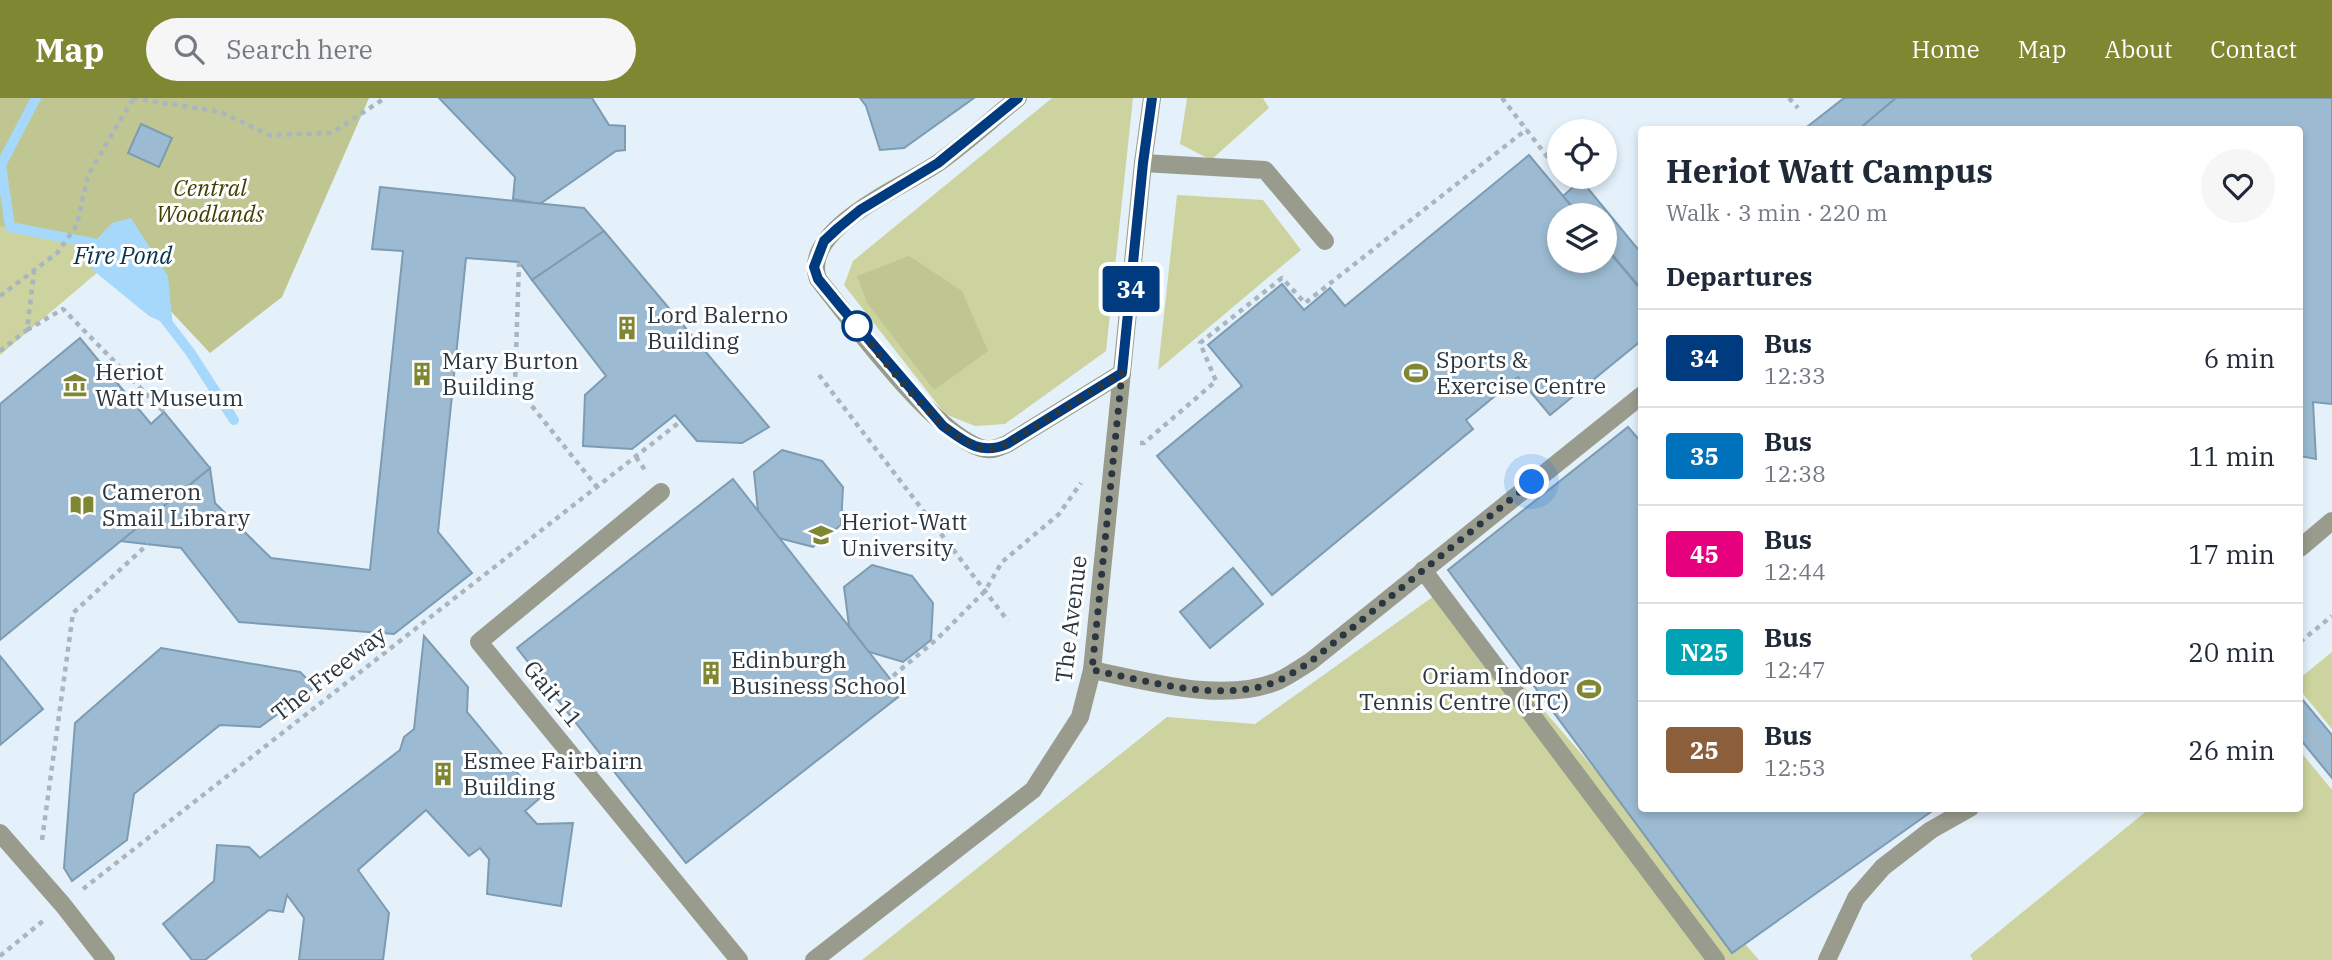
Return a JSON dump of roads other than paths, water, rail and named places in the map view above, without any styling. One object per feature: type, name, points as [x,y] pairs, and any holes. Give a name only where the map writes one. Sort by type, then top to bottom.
[{"type":"street","points":[[1018,98],[938,163],[860,210],[838,228],[824,241],[818,255],[814,267],[818,279],[943,426],[961,439],[983,449],[993,450],[1007,444],[1122,373]]},
{"type":"street","name":"The Avenue","points":[[814,960],[1033,790],[1080,717],[1092,670],[1143,163],[1152,98]]},
{"type":"street","points":[[1143,163],[1265,170],[1325,241]]},
{"type":"street","points":[[1092,670],[1198,690],[1248,689],[1278,681],[1310,662],[1638,397]]},
{"type":"street","name":"Gait 11","points":[[661,492],[478,642],[739,960]]},
{"type":"street","points":[[2303,546],[2332,522]]},
{"type":"street","points":[[1423,570],[1716,960]]},
{"type":"street","points":[[1827,960],[1856,898],[1883,867],[1931,830],[1962,812]]},
{"type":"street","points":[[0,833],[63,905],[106,960]]},
{"type":"water","name":"Fire Pond","points":[[131,218],[168,276],[173,327],[149,316],[94,271],[85,256],[112,223]]},
{"type":"waterway","points":[[36,98],[1,165],[10,227],[93,243],[101,252]]},
{"type":"waterway","points":[[163,317],[190,352],[234,420]]},
{"type":"place","name":"Lord Balerno Building","points":[[627,328]]},
{"type":"place","name":"Sports & Exercise Centre","points":[[1416,373]]},
{"type":"place","name":"Mary Burton Building","points":[[422,374]]},
{"type":"place","name":"Heriot Watt Museum","points":[[75,385]]},
{"type":"place","name":"Cameron Smail Library","points":[[82,505]]},
{"type":"place","name":"Heriot-Watt University","points":[[821,535]]},
{"type":"place","name":"Edinburgh Business School","points":[[711,673]]},
{"type":"place","name":"Oriam Indoor Tennis Centre (ITC)","points":[[1589,689]]},
{"type":"place","name":"Esmee Fairbairn Building","points":[[443,774]]},
{"type":"park label","name":"Central Woodlands","points":[[210,201]]}]
